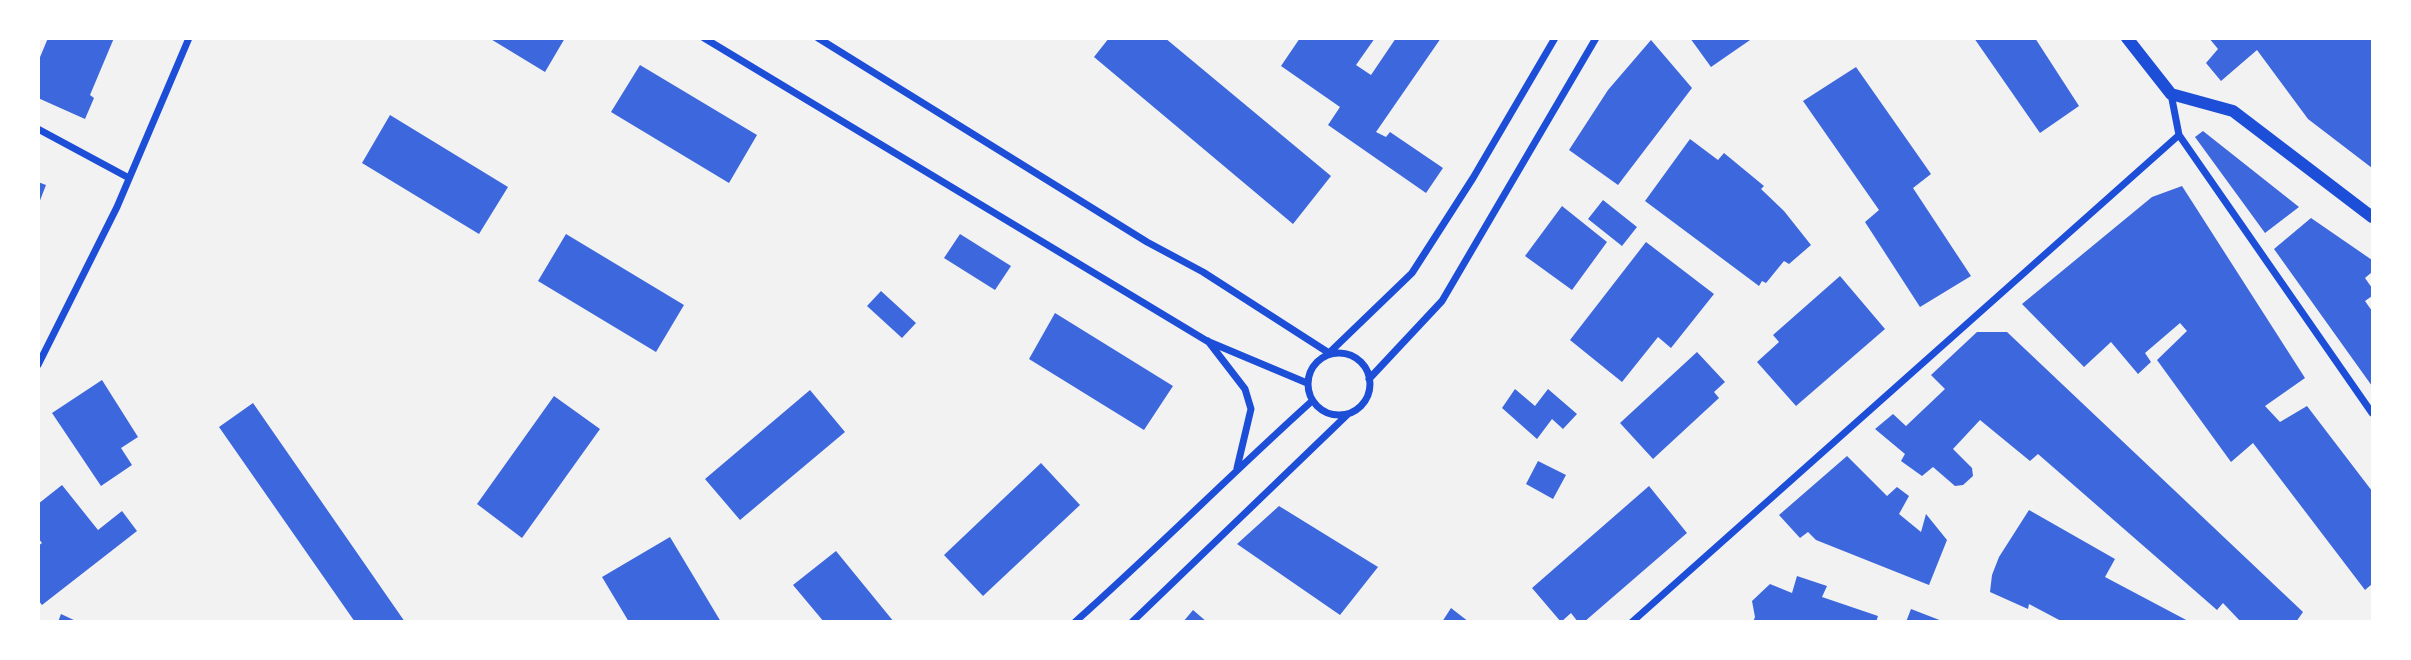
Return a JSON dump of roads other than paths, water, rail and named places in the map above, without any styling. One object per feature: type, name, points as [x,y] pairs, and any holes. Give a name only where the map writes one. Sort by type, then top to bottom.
[{"type":"street","points":[[38,365],[129,178],[189,38]]},
{"type":"street","points":[[704,38],[1207,341],[1307,383]]},
{"type":"street","points":[[818,38],[1147,242],[1203,272],[1329,353],[1339,352],[1355,357],[1367,370],[1367,397],[1363,404],[1348,414],[1132,621]]},
{"type":"street","points":[[1348,414],[1328,414],[1312,401],[1307,383],[1314,364],[1329,353],[1412,273],[1473,178],[1555,38]]},
{"type":"street","points":[[1369,379],[1442,301],[1596,38]]},
{"type":"street","points":[[2127,38],[2171,94],[2179,135],[2372,413]]},
{"type":"street","points":[[2171,94],[2233,111],[2372,217]]},
{"type":"street","points":[[38,129],[129,178]]},
{"type":"street","points":[[1632,621],[2179,135]]},
{"type":"street","points":[[1207,341],[1245,389],[1251,409],[1237,468]]},
{"type":"street","points":[[1075,621],[1312,401]]}]
